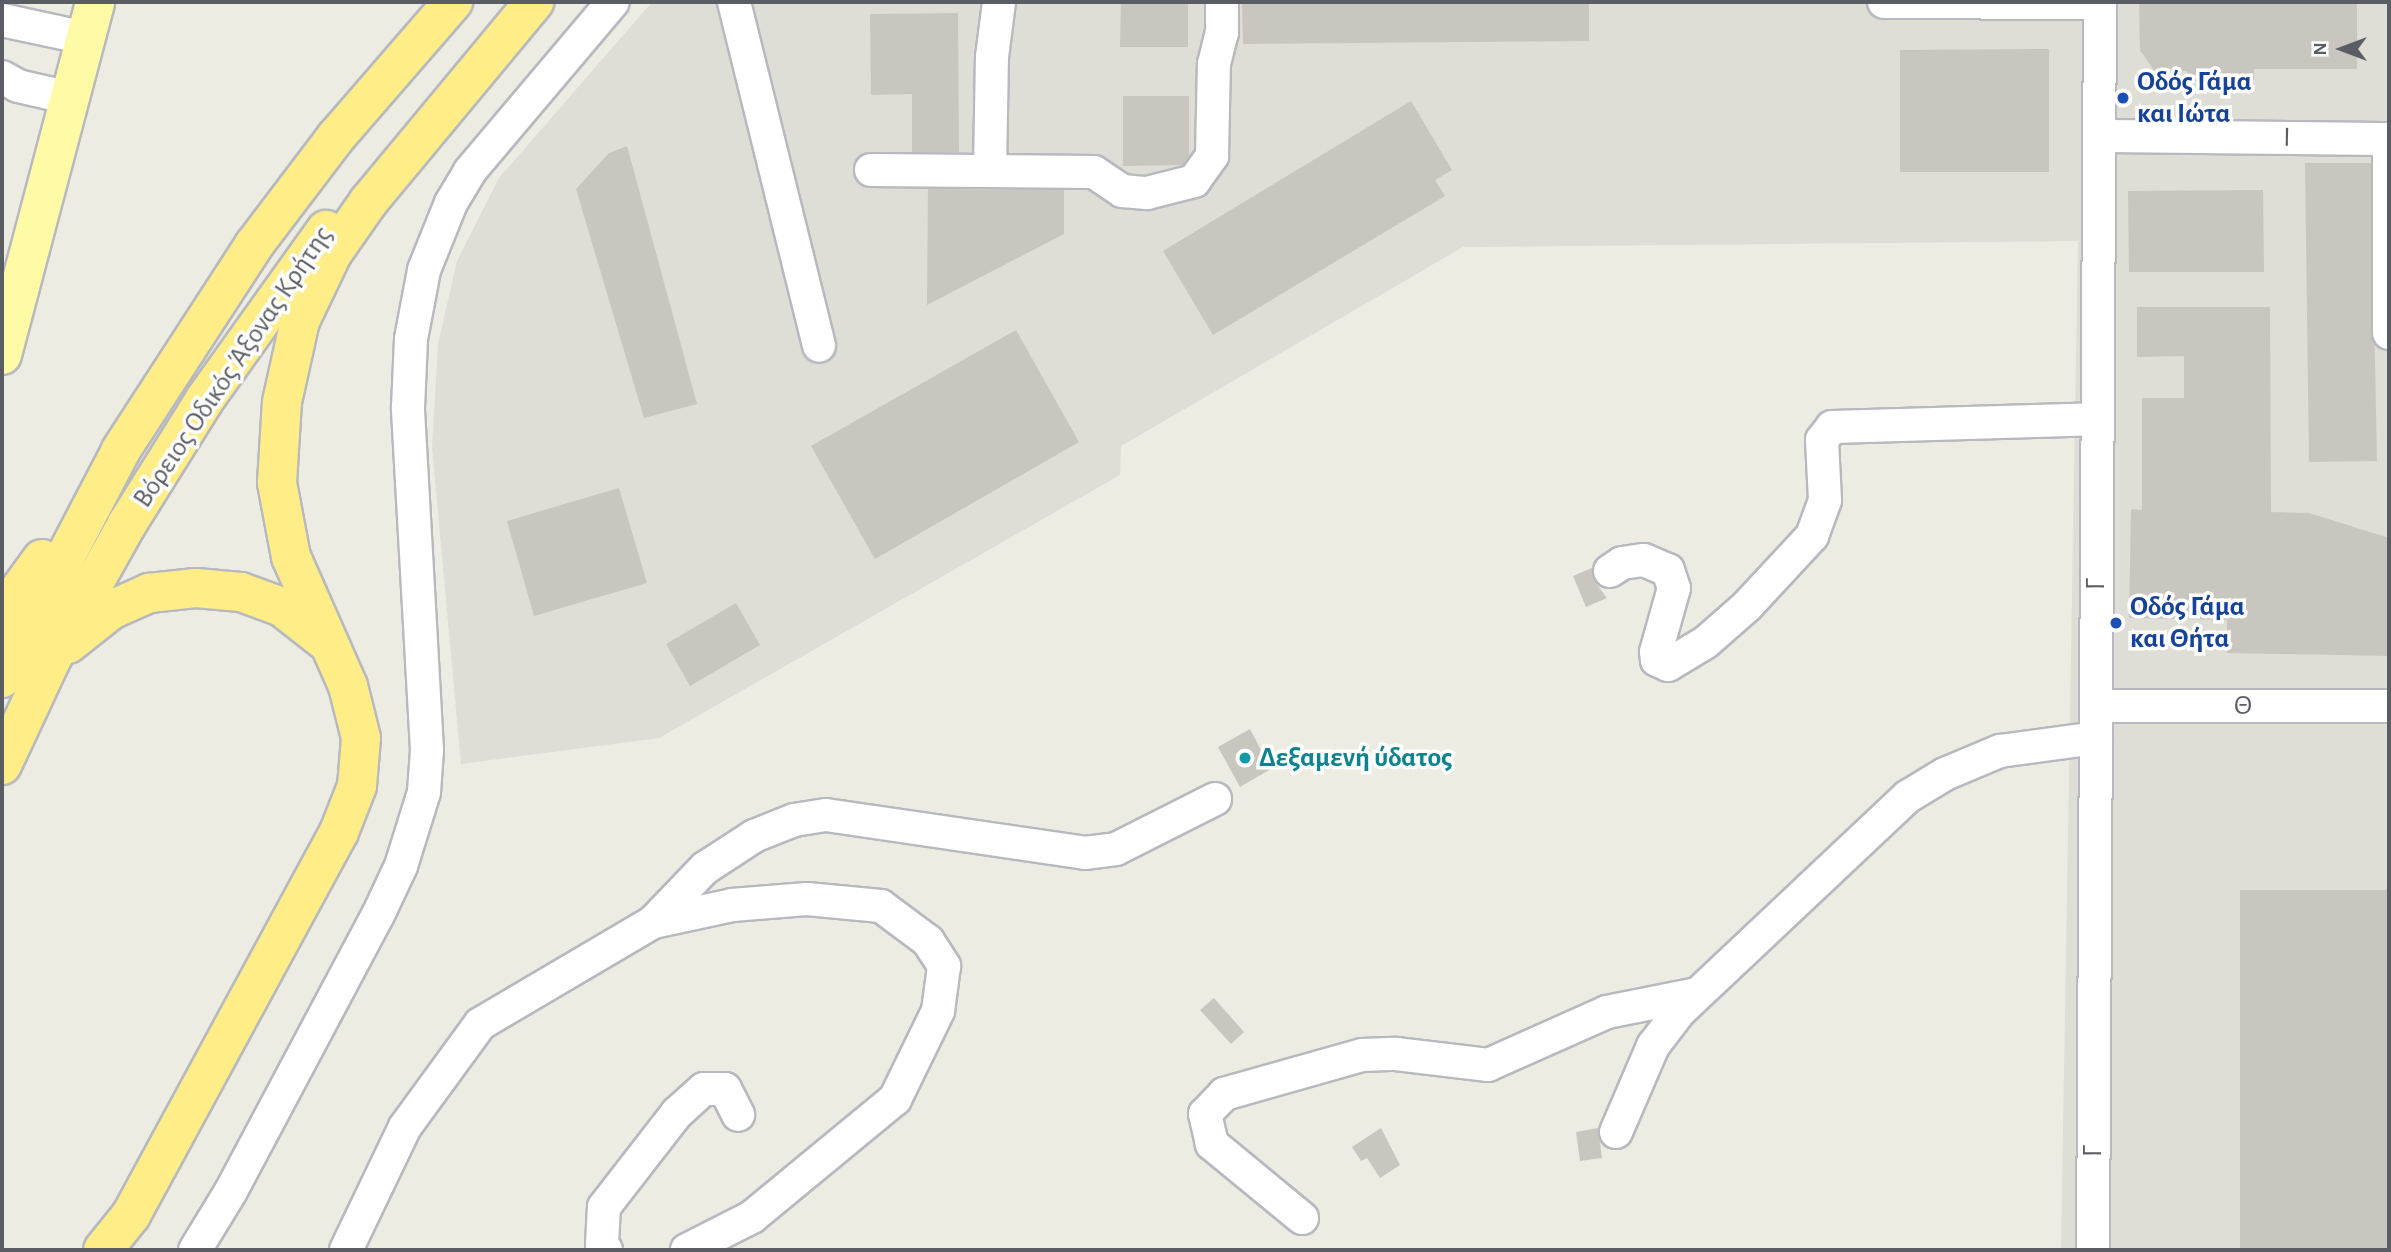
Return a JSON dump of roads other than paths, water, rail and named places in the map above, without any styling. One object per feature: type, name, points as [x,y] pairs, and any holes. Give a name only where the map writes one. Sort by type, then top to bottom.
[{"type":"highway","name":"Βόρειος Οδικός Άξονας Κρήτης","points":[[2,678],[121,450],[254,245],[336,137],[453,2]]},
{"type":"highway","name":"Βόρειος Οδικός Άξονας Κρήτης","points":[[2,765],[51,660],[127,524],[205,399],[286,283],[394,141],[514,2]]},
{"type":"highway","points":[[103,1250],[131,1215],[339,832],[357,786],[361,738],[348,685],[326,642],[291,556],[277,483],[282,402],[300,321],[332,254],[369,201],[534,2]]},
{"type":"highway","points":[[2,614],[121,450]]},
{"type":"highway","points":[[51,660],[90,623],[111,610],[149,593],[196,588],[241,592],[282,607],[326,642]]},
{"type":"main road","points":[[2,355],[95,2]]},
{"type":"street","points":[[195,1250],[231,1191],[378,915],[401,866],[424,792],[427,750],[408,370],[424,270],[451,203],[470,171],[613,2]]},
{"type":"street","points":[[734,2],[819,346]]},
{"type":"street","points":[[990,169],[992,57],[999,2]]},
{"type":"street","points":[[871,170],[1094,172],[1122,191],[1147,193],[1194,181],[1212,156],[1214,64],[1222,33],[1222,2]]},
{"type":"street","points":[[1884,2],[2100,3]]},
{"type":"street","name":"Γ","points":[[2093,1250],[2095,418],[2102,136],[2100,3]]},
{"type":"street","points":[[2,20],[85,38]]},
{"type":"street","points":[[2,77],[18,86],[70,98]]},
{"type":"street","name":"Ι","points":[[2102,136],[2389,139]]},
{"type":"street","points":[[2389,139],[2389,333]]},
{"type":"street","points":[[1610,571],[1632,560],[1659,563],[1668,570],[1674,588],[1656,652],[1657,660],[1668,665],[1706,642],[1747,606],[1812,536],[1825,500],[1822,440],[1832,427],[2095,418]]},
{"type":"street","name":"Θ","points":[[2096,706],[2389,706]]},
{"type":"street","points":[[1616,1132],[1653,1046],[1697,994],[1893,810],[1931,781],[2009,749],[2096,738]]},
{"type":"street","points":[[346,1250],[405,1127],[480,1024],[653,922],[705,868],[754,836],[794,820],[826,815],[1085,853],[1116,849],[1215,799]]},
{"type":"street","points":[[653,922],[732,905],[795,900],[881,906],[928,941],[944,966],[939,1011],[895,1099],[752,1217],[687,1250]]},
{"type":"street","points":[[1302,1218],[1212,1144],[1205,1114],[1224,1094],[1362,1055],[1396,1054],[1488,1065],[1607,1012],[1697,994]]},
{"type":"street","points":[[606,1250],[602,1244],[604,1207],[677,1113],[704,1088],[725,1089],[738,1115]]},
{"type":"place","name":"Οδός Γάμα και Ιώτα","points":[[2123,98]]},
{"type":"place","name":"Οδός Γάμα και Θήτα","points":[[2116,623]]},
{"type":"place","name":"Δεξαμενή ύδατος","points":[[1245,758]]}]
